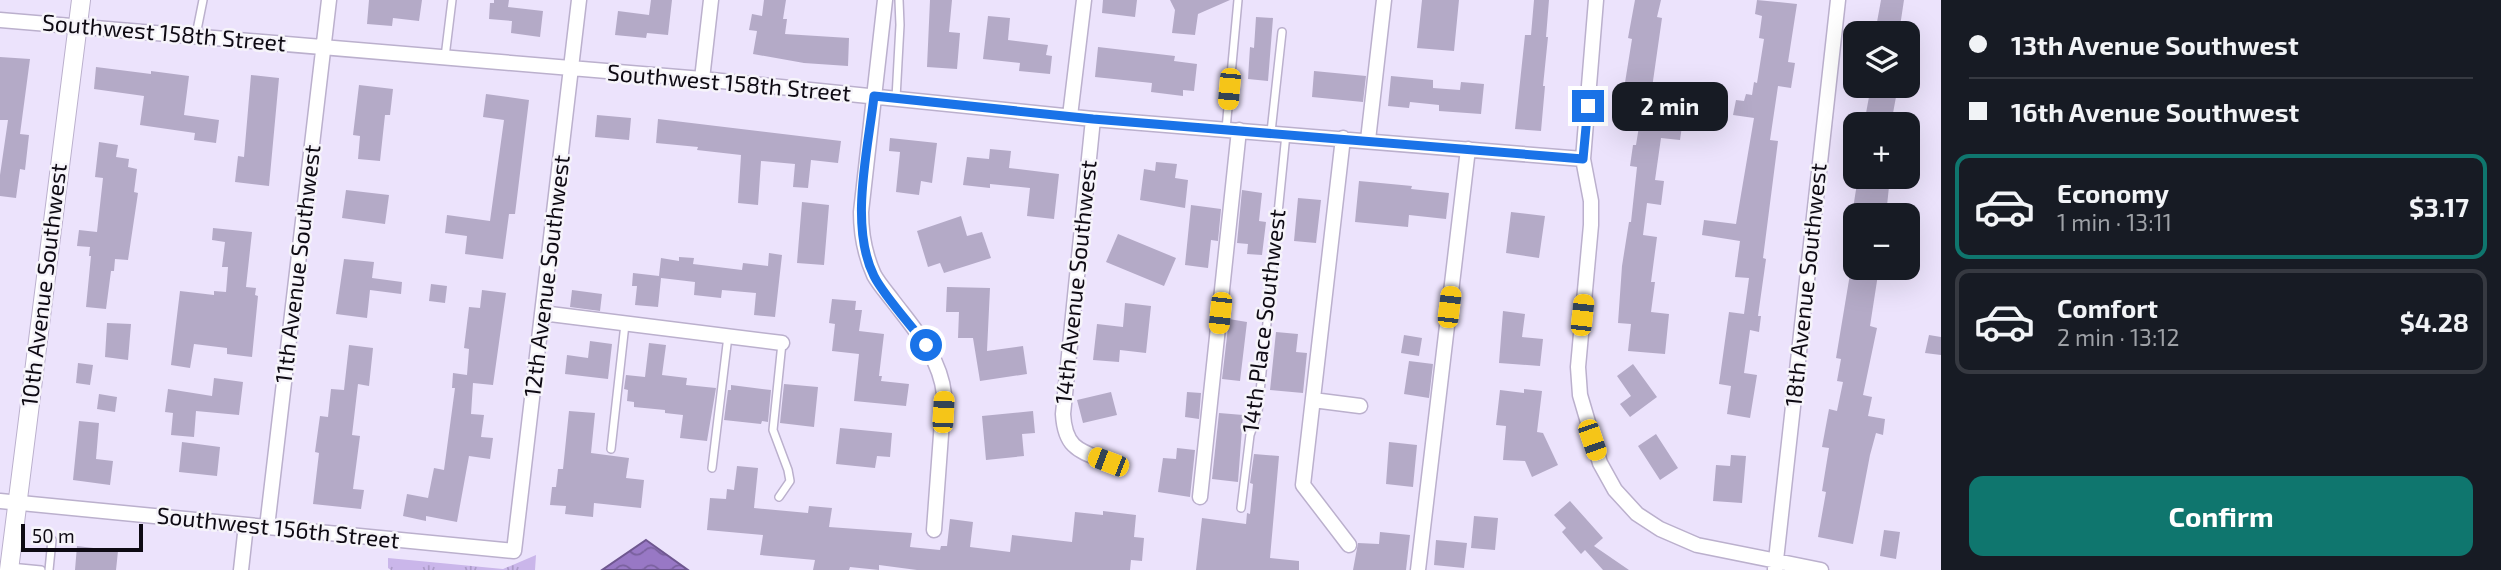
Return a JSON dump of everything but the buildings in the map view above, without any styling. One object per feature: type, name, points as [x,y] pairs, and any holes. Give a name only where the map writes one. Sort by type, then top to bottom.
[{"type":"street","name":"10th Avenue Southwest","points":[[9,568],[8,502],[80,0]]},
{"type":"street","name":"11th Avenue Southwest","points":[[267,527],[329,0]]},
{"type":"street","name":"12th Avenue Southwest","points":[[514,551],[579,0]]},
{"type":"street","points":[[702,79],[711,0]]},
{"type":"street","points":[[885,0],[861,230],[875,278],[926,345],[943,379],[934,530]]},
{"type":"street","points":[[1070,116],[1084,0]]},
{"type":"street","points":[[1368,140],[1384,0]]},
{"type":"street","points":[[1596,0],[1583,159],[1591,201],[1591,225],[1578,367],[1580,395],[1600,463],[1615,490],[1637,514],[1660,529],[1697,545],[1775,566],[1821,570]]},
{"type":"street","name":"18th Avenue Southwest","points":[[1775,566],[1838,0]]},
{"type":"street","name":"Southwest 158th Street","points":[[0,20],[702,79],[1093,119],[1583,159]]},
{"type":"street","name":"14th Avenue Southwest","points":[[1093,119],[1063,414],[1065,433],[1071,444],[1078,450],[1108,462]]},
{"type":"street","name":"14th Place Southwest","points":[[1200,497],[1232,130]]},
{"type":"street","points":[[1343,138],[1303,485],[1349,545]]},
{"type":"street","points":[[1418,570],[1468,149]]},
{"type":"street","points":[[542,313],[782,343]]},
{"type":"street","points":[[1313,400],[1360,406]]},
{"type":"street","name":"Southwest 156th Street","points":[[8,502],[514,551]]},
{"type":"street","points":[[241,570],[246,525]]},
{"type":"lane","points":[[195,35],[203,0]]},
{"type":"lane","points":[[445,57],[452,0]]},
{"type":"lane","points":[[896,98],[899,0]]},
{"type":"lane","points":[[1232,130],[1238,0]]},
{"type":"lane","points":[[1271,132],[1282,32]]},
{"type":"lane","name":"14th Place Southwest","points":[[1241,508],[1250,435],[1258,412],[1286,134]]},
{"type":"lane","points":[[611,449],[625,323]]},
{"type":"lane","points":[[712,468],[728,336]]},
{"type":"lane","points":[[779,497],[790,481],[773,430],[782,343]]},
{"type":"lane","points":[[48,570],[52,540]]},
{"type":"lane","points":[[9,568],[41,570]]},
{"type":"green space","points":[[536,555],[535,570],[388,568],[388,558],[503,569]]},
{"type":"water","points":[[646,540],[688,570],[602,570]]},
{"type":"route","points":[[926,345],[875,278],[864,246],[861,212],[874,96],[1093,119],[1583,159],[1588,106]]}]
